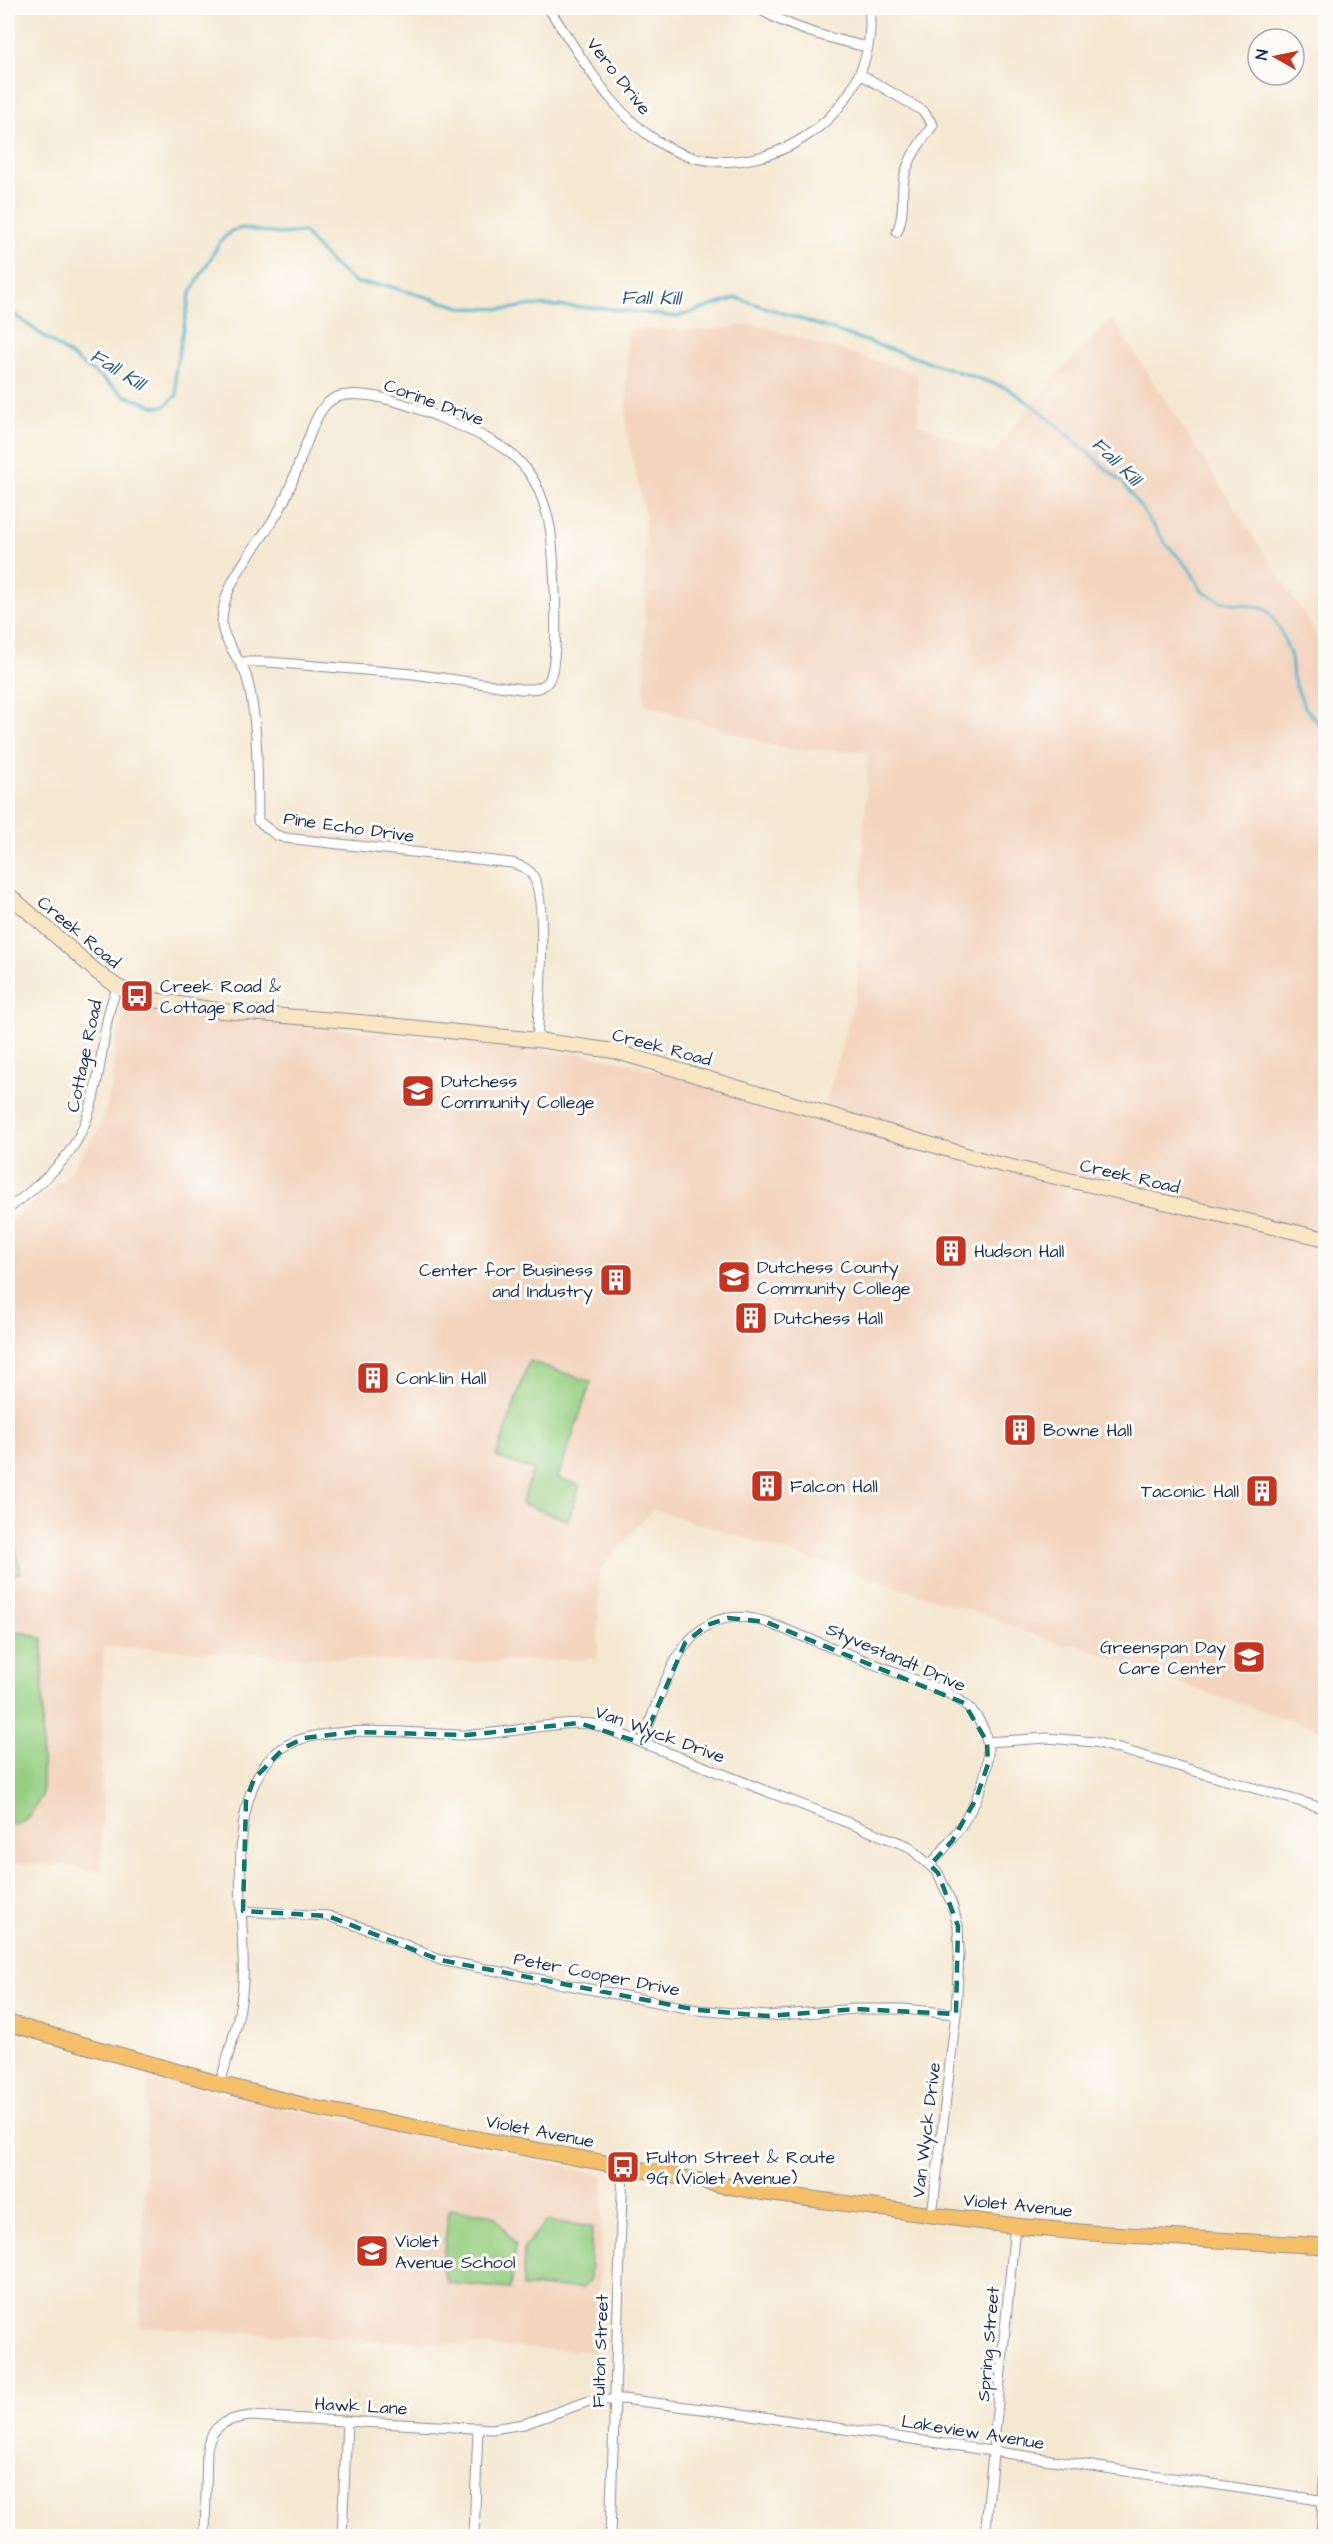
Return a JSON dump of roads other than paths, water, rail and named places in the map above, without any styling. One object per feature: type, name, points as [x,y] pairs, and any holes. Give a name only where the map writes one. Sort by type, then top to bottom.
[{"type":"main road","name":"Violet Avenue","points":[[8,2024],[314,2108],[759,2192],[1015,2226],[1091,2233],[1326,2246]]},
{"type":"street","name":"Vero Drive","points":[[548,8],[613,100],[635,126],[658,143],[686,155],[712,161],[743,161],[776,154],[803,140],[827,121],[846,99],[860,74],[867,47],[869,8]]},
{"type":"street","points":[[758,8],[774,18],[818,36],[867,47]]},
{"type":"street","points":[[860,74],[923,111],[933,125],[910,160],[903,182],[901,223],[897,232]]},
{"type":"street","name":"Corine Drive","points":[[353,394],[377,397],[478,433],[514,454],[539,488],[546,506],[553,568],[554,657],[552,676],[548,682],[538,688],[521,689],[413,674],[268,662],[240,662],[221,628],[224,602],[283,503],[314,424],[324,408],[335,398],[353,394]]},
{"type":"street","name":"Pine Echo Drive","points":[[240,662],[256,720],[258,821],[262,826],[285,838],[512,863],[528,870],[534,877],[539,894],[541,956],[537,1040]]},
{"type":"street","name":"Creek Road","points":[[8,894],[80,959],[118,987],[148,999],[194,1007],[537,1040],[635,1056],[990,1162],[1326,1239]]},
{"type":"street","name":"Cottage Road","points":[[8,1209],[51,1174],[79,1140],[95,1096],[108,1014],[118,987]]},
{"type":"street","name":"Styvestandt Drive","points":[[642,1743],[676,1658],[685,1643],[707,1625],[737,1617],[766,1622],[946,1692],[971,1710],[987,1742]]},
{"type":"street","name":"Van Wyck Drive","points":[[220,2084],[240,2009],[243,1981],[242,1828],[254,1779],[268,1760],[284,1748],[304,1738],[354,1732],[467,1735],[579,1723],[594,1724],[908,1846],[939,1873],[958,1926],[959,1953],[956,2014],[933,2215]]},
{"type":"street","points":[[930,1864],[952,1841],[976,1799],[988,1764],[987,1742],[1047,1738],[1095,1742],[1326,1809]]},
{"type":"street","name":"Peter Cooper Drive","points":[[243,1911],[328,1916],[376,1932],[440,1960],[697,2010],[768,2016],[856,2009],[902,2009],[956,2014]]},
{"type":"street","name":"Fulton Street","points":[[610,2536],[623,2167]]},
{"type":"street","name":"Spring Street","points":[[985,2536],[1015,2226]]},
{"type":"street","name":"Hawk Lane","points":[[205,2536],[207,2448],[210,2435],[223,2421],[250,2416],[478,2428],[524,2424],[589,2402],[615,2399]]},
{"type":"street","name":"Lakeview Avenue","points":[[615,2399],[757,2416],[1324,2501]]},
{"type":"street","points":[[342,2536],[347,2421]]},
{"type":"street","points":[[474,2536],[478,2428]]},
{"type":"street","points":[[1322,2536],[1326,2448]]},
{"type":"waterway","name":"Fall Kill","points":[[8,310],[126,396],[157,407],[165,406],[177,395],[175,373],[190,294],[220,242],[231,231],[242,228],[279,234],[303,232],[331,263],[356,283],[388,286],[464,308],[509,309],[532,305],[601,308],[677,317],[737,298],[1007,388],[1038,409],[1124,484],[1167,545],[1189,568],[1202,591],[1220,601],[1263,608],[1269,613],[1281,631],[1291,657],[1293,678],[1304,706],[1326,732]]},
{"type":"place","name":"Creek Road & Cottage Road","points":[[137,996]]},
{"type":"place","name":"Dutchess Community College","points":[[418,1091]]},
{"type":"place","name":"Hudson Hall","points":[[951,1251]]},
{"type":"place","name":"Dutchess County Community College","points":[[734,1277]]},
{"type":"place","name":"Center for Business and Industry","points":[[616,1280]]},
{"type":"place","name":"Dutchess Hall","points":[[751,1318]]},
{"type":"place","name":"Conklin Hall","points":[[373,1378]]},
{"type":"place","name":"Bowne Hall","points":[[1020,1430]]},
{"type":"place","name":"Falcon Hall","points":[[767,1486]]},
{"type":"place","name":"Taconic Hall","points":[[1262,1491]]},
{"type":"place","name":"Greenspan Day Care Center","points":[[1249,1657]]},
{"type":"place","name":"Fulton Street & Route 9G (Violet Avenue)","points":[[623,2167]]},
{"type":"place","name":"Violet Avenue School","points":[[372,2251]]}]
